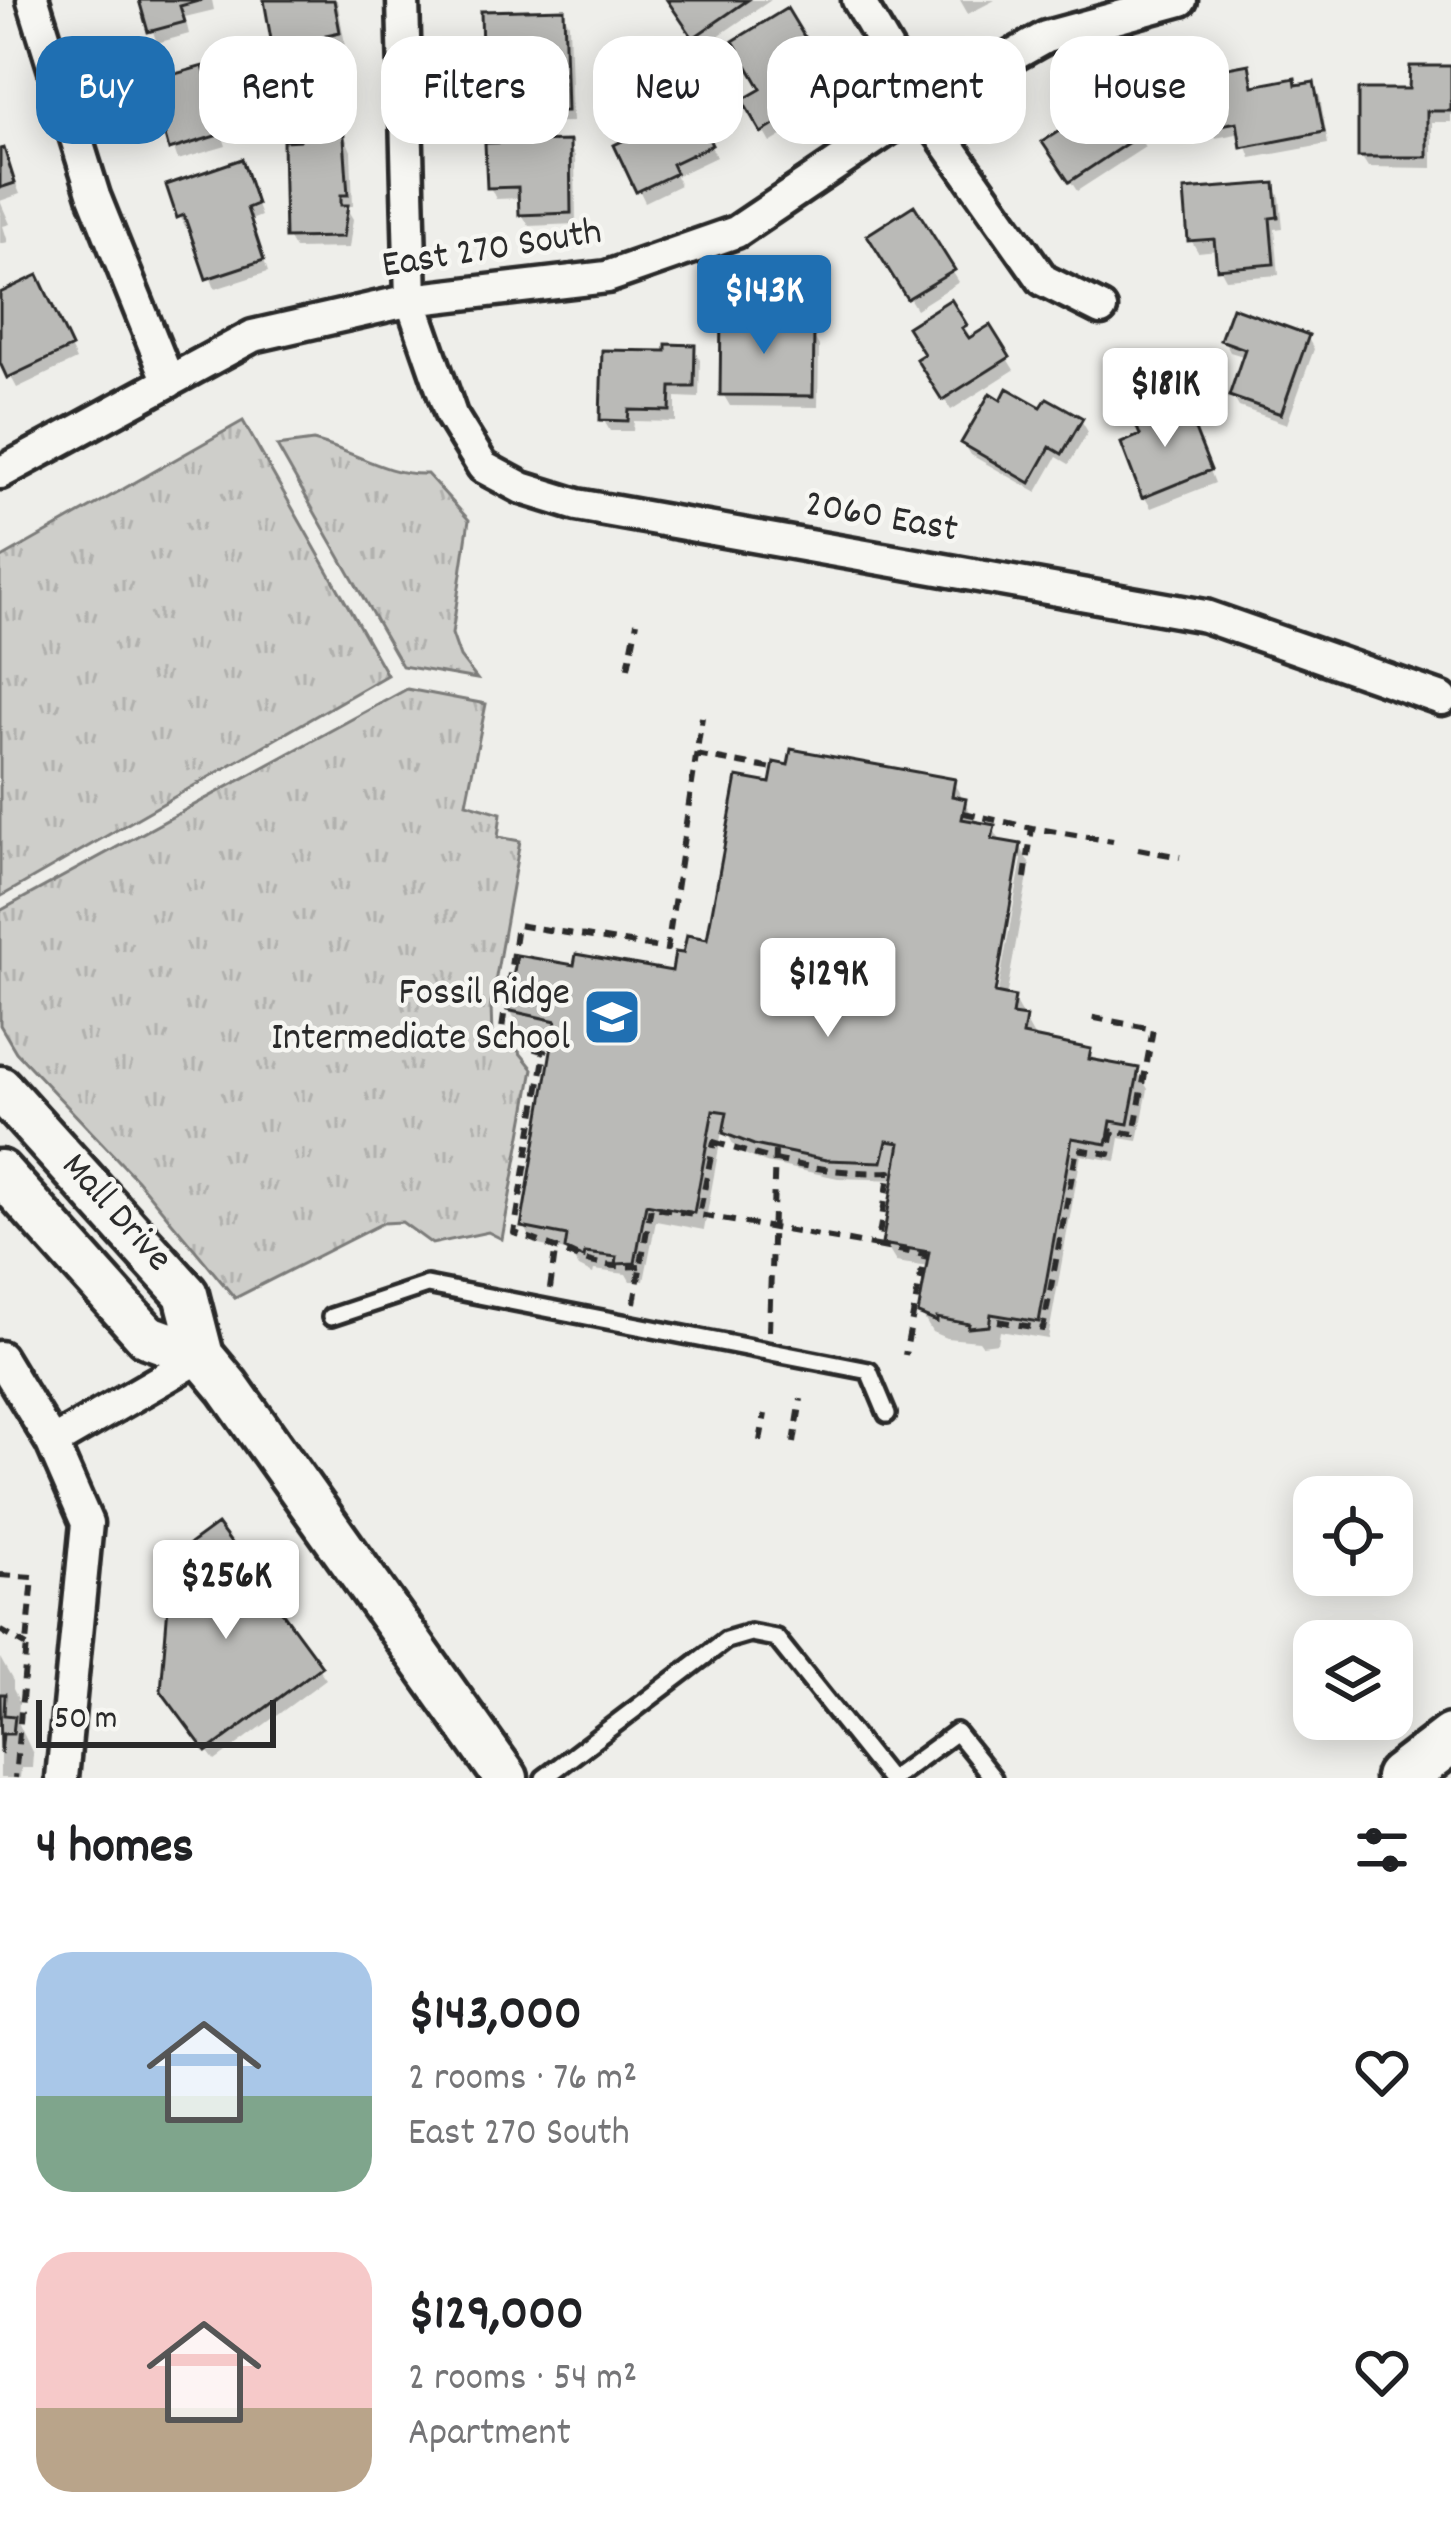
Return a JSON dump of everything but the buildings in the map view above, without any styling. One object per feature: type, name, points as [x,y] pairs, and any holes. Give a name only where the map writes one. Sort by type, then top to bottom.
[{"type":"main road","name":"Mall Drive","points":[[0,1088],[186,1294],[202,1356],[506,1778]]},
{"type":"main road","name":"Mall Drive","points":[[0,1172],[147,1336],[202,1356]]},
{"type":"main road","points":[[1400,1778],[1451,1739]]},
{"type":"street","points":[[33,0],[94,196],[169,382]]},
{"type":"street","name":"2060 East","points":[[403,0],[411,300],[452,415],[483,467],[522,488],[577,506],[1205,616],[1442,699]]},
{"type":"street","points":[[858,0],[879,36]]},
{"type":"street","name":"East 270 South","points":[[1026,48],[1046,37],[1181,0]]},
{"type":"street","name":"East 270 South","points":[[0,472],[253,336],[411,300],[607,277],[736,232],[866,144]]},
{"type":"street","points":[[947,144],[1043,280],[1101,309]]},
{"type":"street","points":[[52,1443],[202,1356]]},
{"type":"street","points":[[0,1357],[52,1443],[87,1523],[62,1778]]},
{"type":"lane","points":[[331,1317],[427,1285],[869,1370],[886,1414]]},
{"type":"lane","points":[[544,1778],[726,1640],[751,1633],[776,1638],[891,1778],[956,1732],[993,1778]]},
{"type":"path","points":[[628,668],[637,622]]},
{"type":"path","points":[[640,1266],[600,1267],[570,1258],[556,1245],[514,1233],[544,1052],[516,1043],[519,1030],[502,1028],[517,925],[667,949],[702,717]]},
{"type":"path","points":[[696,755],[772,770]]},
{"type":"path","points":[[964,813],[1113,841]]},
{"type":"path","points":[[1025,878],[1033,828]]},
{"type":"path","points":[[1138,849],[1180,857]]},
{"type":"path","points":[[998,1321],[1043,1329],[1077,1148],[1108,1154],[1113,1131],[1134,1134],[1153,1029],[1084,1016]]},
{"type":"path","points":[[699,1215],[714,1142],[857,1174],[890,1172],[877,1246]]},
{"type":"path","points":[[769,1335],[775,1155]]},
{"type":"path","points":[[633,1306],[651,1207],[772,1227],[925,1255],[905,1355]]},
{"type":"path","points":[[549,1291],[556,1245]]},
{"type":"path","points":[[794,1443],[802,1399]]},
{"type":"path","points":[[760,1441],[765,1414]]},
{"type":"path","points":[[0,1575],[33,1577],[15,1778]]},
{"type":"path","points":[[0,1630],[27,1646]]},
{"type":"green space","points":[[243,421],[387,675],[0,897],[0,559]]},
{"type":"green space","points":[[313,441],[383,467],[427,474],[469,520],[452,634],[460,657],[477,679],[402,666],[277,446]]},
{"type":"green space","points":[[407,689],[486,704],[466,803],[501,813],[498,837],[520,841],[491,1005],[492,1037],[516,1048],[533,1069],[502,1239],[488,1232],[432,1244],[402,1222],[383,1223],[235,1298],[137,1180],[16,1052],[0,1025],[0,911]]},
{"type":"place","name":"Fossil Ridge Intermediate School","points":[[612,1017]]}]
